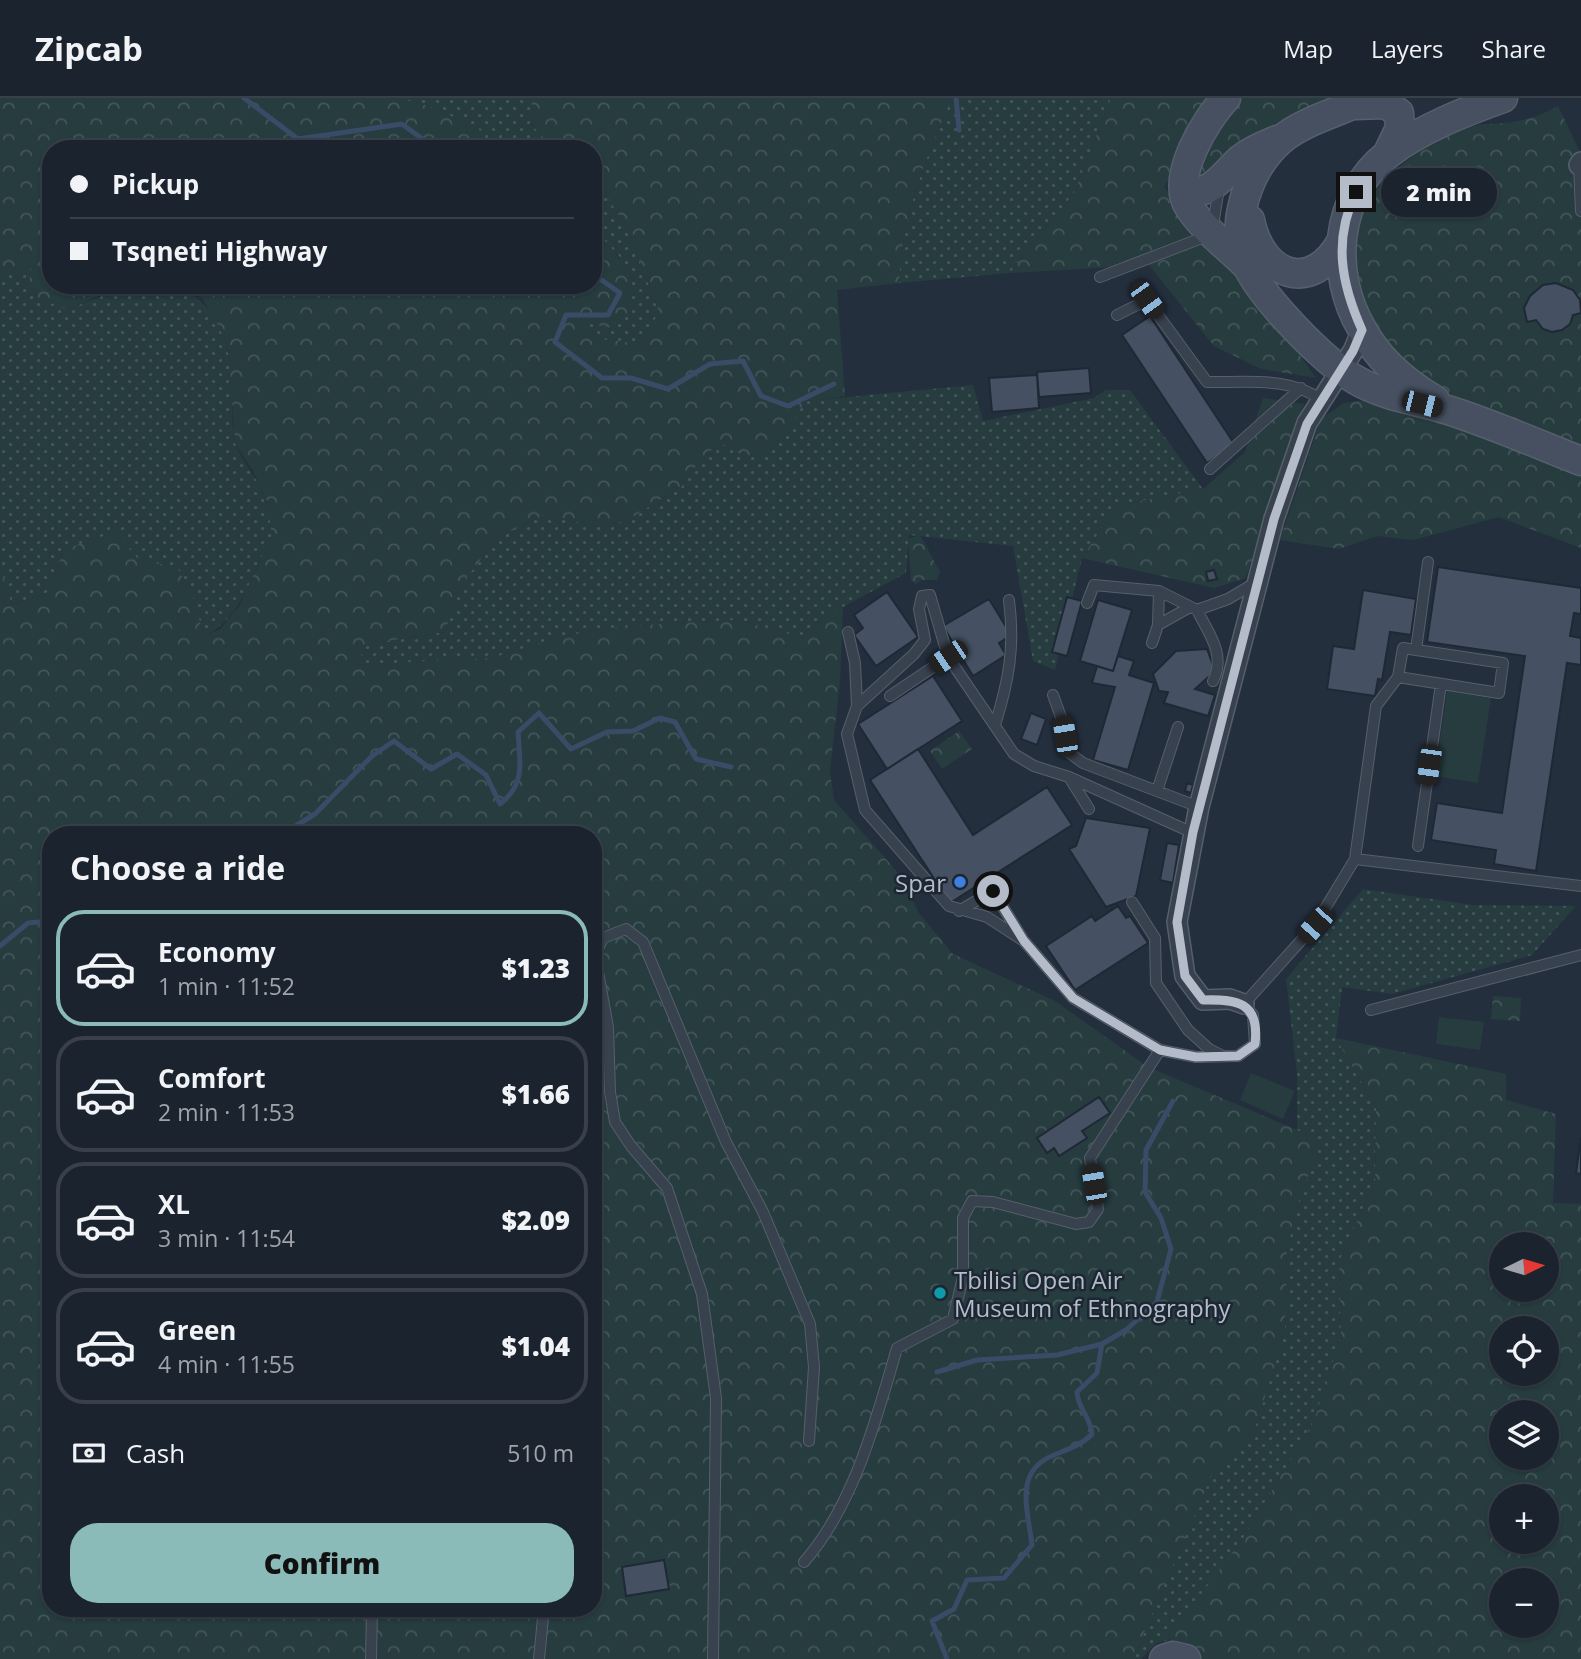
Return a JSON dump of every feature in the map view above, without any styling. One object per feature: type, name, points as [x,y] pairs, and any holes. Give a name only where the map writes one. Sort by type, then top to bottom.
[{"type":"main road","points":[[1226,98],[1190,155],[1184,183],[1190,209],[1247,266],[1290,323],[1340,370],[1370,387],[1455,412],[1581,461]]},
{"type":"main road","points":[[1388,153],[1453,116],[1503,98]]},
{"type":"main road","points":[[1247,266],[1241,249],[1236,182],[1241,158],[1362,101],[1386,104],[1399,113],[1399,128],[1388,153],[1356,192],[1345,221],[1342,240],[1344,286],[1362,330],[1406,381],[1455,412]]},
{"type":"main road","points":[[1184,183],[1197,191],[1236,182]]},
{"type":"main road","points":[[1236,182],[1260,251],[1280,270],[1299,274],[1317,269],[1334,254],[1342,240]]},
{"type":"main road","points":[[1164,1659],[1173,1656],[1186,1659]]},
{"type":"street","points":[[1244,1004],[1230,999],[1203,1000],[1185,976],[1177,922],[1193,832],[1256,582],[1307,424],[1353,351],[1362,330]]},
{"type":"street","points":[[1322,399],[1370,387]]},
{"type":"lane","points":[[1580,163],[1581,211]]},
{"type":"lane","points":[[1100,277],[1214,233],[1214,205],[1236,182]]},
{"type":"lane","points":[[1117,315],[1147,300],[1207,382],[1301,388],[1322,399]]},
{"type":"lane","points":[[1210,469],[1301,388]]},
{"type":"lane","points":[[1416,650],[1428,562]]},
{"type":"lane","points":[[1158,625],[1193,608],[1228,599],[1256,582]]},
{"type":"lane","points":[[1087,603],[1094,584],[1159,592],[1193,608],[1219,653],[1213,681]]},
{"type":"lane","points":[[1152,643],[1158,625],[1159,592]]},
{"type":"lane","points":[[857,706],[920,648],[925,640],[919,603],[926,594],[934,602],[934,616],[948,657],[1014,754],[1034,766],[1069,777],[1193,832]]},
{"type":"lane","points":[[995,725],[1011,667],[1012,627],[1009,600]]},
{"type":"lane","points":[[848,632],[855,663],[857,706],[847,734],[864,810],[935,894],[959,911],[987,917],[1024,941]]},
{"type":"lane","points":[[959,911],[993,891],[1024,941],[1073,998],[1160,1050],[1196,1057],[1238,1056],[1255,1044],[1253,1015],[1244,1004],[1315,925],[1355,859],[1376,706],[1398,677],[1403,648],[1503,663],[1499,693],[1398,677]]},
{"type":"lane","points":[[890,695],[948,657]]},
{"type":"lane","points":[[1418,846],[1441,684]]},
{"type":"lane","points":[[1053,695],[1062,720],[1067,751],[1083,763],[1199,807]]},
{"type":"lane","points":[[1157,791],[1178,727]]},
{"type":"lane","points":[[1069,777],[1089,810]]},
{"type":"lane","points":[[1355,859],[1581,886]]},
{"type":"lane","points":[[1132,902],[1155,938],[1156,983],[1188,1030],[1209,1049],[1223,1056]]},
{"type":"lane","points":[[602,940],[626,929],[643,943],[726,1142],[763,1212],[810,1324],[814,1367],[809,1441]]},
{"type":"lane","points":[[1371,1010],[1581,955]]},
{"type":"lane","points":[[602,994],[608,1027],[610,1092],[615,1122],[631,1146],[667,1188],[702,1294],[716,1398],[713,1659]]},
{"type":"lane","points":[[804,1562],[831,1522],[855,1471],[877,1414],[897,1348],[953,1319],[963,1277],[963,1218],[972,1201],[993,1202],[1076,1224],[1089,1222],[1098,1209],[1090,1158],[1160,1050]]},
{"type":"lane","points":[[371,1659],[372,1617]]},
{"type":"lane","points":[[539,1659],[543,1617]]},
{"type":"green space","points":[[0,98],[392,98],[420,103],[479,128],[482,140],[42,140],[42,294],[105,294],[68,310],[28,294],[31,266],[0,279]]},
{"type":"green space","points":[[392,98],[532,98],[530,123],[546,140],[481,140],[478,128],[420,103]]},
{"type":"green space","points":[[532,98],[952,98],[916,188],[904,235],[899,283],[837,290],[845,396],[805,402],[782,438],[766,452],[745,455],[719,443],[698,463],[682,486],[634,516],[605,528],[544,515],[499,537],[460,585],[445,632],[368,644],[355,665],[493,658],[553,639],[599,629],[676,623],[738,620],[799,637],[843,607],[840,681],[830,771],[834,800],[899,874],[919,913],[953,954],[1055,1001],[1148,1067],[1321,1140],[1295,1212],[1287,1252],[1285,1333],[1254,1432],[1213,1472],[1133,1659],[0,1659],[0,566],[12,605],[49,592],[63,550],[115,532],[139,560],[177,567],[193,597],[204,637],[220,629],[239,606],[272,535],[267,501],[253,471],[235,444],[229,353],[220,329],[202,298],[194,294],[602,294],[602,238],[619,258],[628,277],[631,288],[630,313],[612,328],[581,322],[600,339],[641,344],[659,312],[626,225],[602,190],[602,140],[545,139],[530,122]]},
{"type":"green space","points":[[952,98],[1111,98],[1074,193],[1010,273],[899,283],[904,235],[916,188]]},
{"type":"green space","points":[[1111,98],[1220,98],[1164,187],[1283,331],[1316,378],[1261,369],[1214,346],[1149,265],[1010,273],[1074,193]]},
{"type":"green space","points":[[1238,98],[1344,98],[1200,179],[1203,158],[1212,135],[1224,114]]},
{"type":"green space","points":[[1558,106],[1581,154],[1581,445],[1454,396],[1428,382],[1393,349],[1378,328],[1359,283],[1355,258],[1357,234],[1368,202],[1387,178],[1411,158],[1433,143],[1460,130],[1478,125],[1523,120]]},
{"type":"green space","points":[[602,190],[626,225],[659,312],[641,345],[600,339],[579,321],[596,294],[602,294],[602,285],[620,257],[602,239]]},
{"type":"green space","points":[[32,265],[42,278],[42,294],[55,294],[68,310],[109,294],[190,294],[203,303],[218,323],[230,363],[235,442],[264,495],[271,518],[272,534],[239,603],[224,622],[204,637],[193,597],[177,567],[63,550],[49,592],[11,605],[0,566],[0,279]]},
{"type":"green space","points":[[973,385],[983,421],[1094,398],[1106,390],[1130,390],[1203,489],[1116,506],[1082,558],[1055,670],[1033,661],[1013,546],[909,535],[906,573],[843,607],[799,637],[738,620],[676,623],[599,629],[553,639],[493,658],[355,665],[367,644],[445,632],[460,585],[499,537],[544,515],[605,528],[634,516],[682,486],[698,463],[719,443],[794,418],[805,401]]},
{"type":"green space","points":[[1263,398],[1304,404],[1246,578],[1214,588],[1082,558],[1116,506],[1203,489],[1245,452]]},
{"type":"green space","points":[[1383,398],[1581,476],[1581,548],[1499,517],[1413,540],[1377,536],[1339,549],[1280,540],[1321,419],[1344,403]]},
{"type":"green space","points":[[920,535],[940,572],[937,580],[921,580],[916,584],[911,580],[908,539]]},
{"type":"green space","points":[[1447,691],[1491,698],[1478,783],[1435,776]]},
{"type":"green space","points":[[959,731],[972,749],[942,769],[930,751]]},
{"type":"green space","points":[[1363,889],[1473,905],[1576,906],[1532,955],[1392,994],[1342,987],[1336,1038],[1376,1108],[1375,1181],[1339,1262],[1341,1336],[1314,1421],[1244,1537],[1169,1640],[1157,1643],[1141,1659],[1087,1659],[1285,1333],[1287,1252],[1295,1212],[1310,1169],[1297,1130],[1297,1073],[1286,979]]},
{"type":"green space","points":[[1493,996],[1521,998],[1520,1021],[1491,1019]]},
{"type":"green space","points":[[1439,1017],[1484,1022],[1480,1050],[1436,1044]]},
{"type":"green space","points":[[1336,1038],[1506,1074],[1506,1100],[1556,1114],[1553,1203],[1581,1204],[1581,1659],[1166,1659],[1171,1634],[1244,1537],[1314,1421],[1341,1336],[1339,1262],[1375,1181],[1376,1108]]},
{"type":"green space","points":[[1251,1073],[1295,1091],[1283,1119],[1240,1100]]},
{"type":"building","points":[[1556,283],[1573,290],[1580,300],[1581,313],[1573,315],[1570,324],[1562,330],[1552,332],[1543,329],[1536,320],[1527,322],[1524,308],[1530,296],[1543,285]]},
{"type":"building","points":[[1150,316],[1235,445],[1207,463],[1122,335]]},
{"type":"building","points":[[1089,368],[1091,393],[1039,397],[1037,372]]},
{"type":"building","points":[[1037,375],[1039,408],[992,412],[989,378]]},
{"type":"building","points":[[1438,567],[1581,588],[1581,614],[1574,613],[1570,636],[1581,638],[1581,665],[1567,663],[1536,871],[1494,864],[1496,850],[1431,840],[1437,803],[1502,813],[1525,656],[1427,642]]},
{"type":"building","points":[[1214,570],[1217,579],[1208,581],[1206,572]]},
{"type":"building","points":[[1363,590],[1416,599],[1411,635],[1390,632],[1382,680],[1378,679],[1375,696],[1327,689],[1333,646],[1354,649]]},
{"type":"building","points":[[887,592],[918,637],[876,666],[854,635],[863,628],[854,615]]},
{"type":"building","points":[[1067,597],[1082,601],[1067,656],[1052,652]]},
{"type":"building","points":[[989,599],[1011,635],[999,643],[1006,655],[973,676],[943,626]]},
{"type":"building","points":[[1098,600],[1132,610],[1113,671],[1080,661]]},
{"type":"building","points":[[1207,649],[1215,671],[1195,689],[1215,695],[1208,716],[1164,703],[1168,692],[1159,691],[1153,674],[1176,651]]},
{"type":"building","points":[[1118,656],[1134,661],[1129,675],[1154,683],[1128,770],[1093,760],[1115,687],[1092,683],[1097,666],[1113,671]]},
{"type":"building","points":[[933,676],[962,721],[887,769],[858,724]]},
{"type":"building","points":[[1031,713],[1046,719],[1037,745],[1021,739]]},
{"type":"building","points":[[918,749],[973,835],[1047,787],[1072,825],[950,903],[870,780]]},
{"type":"building","points":[[1187,783],[1193,785],[1191,793],[1185,791]]},
{"type":"building","points":[[1086,818],[1150,828],[1136,896],[1106,907],[1069,849],[1076,846]]},
{"type":"building","points":[[1167,843],[1179,845],[1173,883],[1160,880]]},
{"type":"building","points":[[1118,906],[1126,918],[1130,916],[1148,943],[1075,990],[1046,946],[1092,916],[1095,921]]},
{"type":"building","points":[[1099,1097],[1110,1113],[1082,1131],[1087,1138],[1059,1156],[1054,1148],[1047,1153],[1037,1138]]},
{"type":"building","points":[[1581,1138],[1581,1174],[1576,1173]]},
{"type":"building","points":[[664,1560],[669,1589],[626,1596],[622,1567]]},
{"type":"waterway","points":[[244,98],[298,139],[402,124],[424,140]]},
{"type":"waterway","points":[[956,98],[959,130]]},
{"type":"waterway","points":[[602,280],[620,293],[608,315],[566,315],[555,342],[602,378],[631,378],[668,389],[710,364],[743,361],[761,396],[788,406],[834,384]]},
{"type":"waterway","points":[[296,826],[315,814],[372,756],[394,741],[431,769],[457,754],[486,775],[500,804],[514,789],[518,780],[518,732],[539,713],[571,749],[607,732],[633,731],[660,718],[675,722],[696,759],[731,767]]},
{"type":"waterway","points":[[0,946],[28,923],[42,922]]},
{"type":"waterway","points":[[947,1659],[932,1621],[954,1609],[967,1580],[1004,1578],[1032,1545],[1026,1493],[1033,1471],[1041,1462],[1079,1444],[1092,1434],[1077,1392],[1097,1373],[1102,1344],[1126,1330],[1157,1302],[1171,1249],[1161,1218],[1145,1192],[1146,1150],[1173,1101]]},
{"type":"waterway","points":[[937,1372],[977,1360],[1057,1355],[1102,1344]]},
{"type":"place","name":"Spar","points":[[960,882]]},
{"type":"place","name":"Tbilisi Open Air Museum of Ethnography","points":[[940,1293]]},
{"type":"route","points":[[993,891],[1024,941],[1073,998],[1160,1050],[1196,1057],[1238,1056],[1255,1044],[1253,1015],[1244,1004],[1230,999],[1203,1000],[1185,976],[1177,922],[1205,782],[1274,519],[1307,424],[1353,351],[1362,330],[1344,286],[1341,269],[1345,221],[1356,192]]}]
